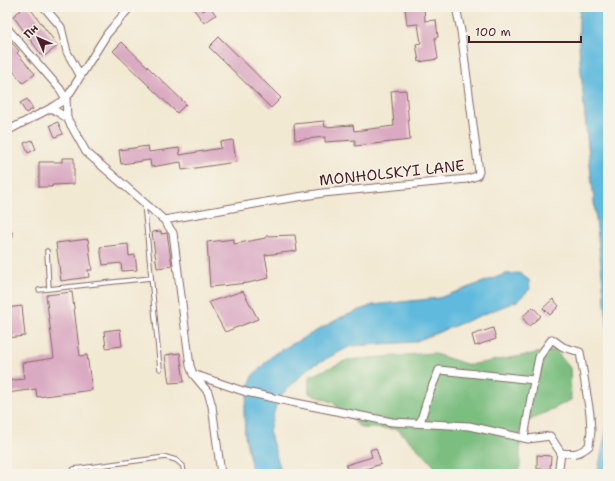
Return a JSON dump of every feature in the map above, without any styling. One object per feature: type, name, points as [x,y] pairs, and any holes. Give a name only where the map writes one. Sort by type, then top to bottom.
[{"type":"street","points":[[44,7],[60,27],[67,52],[80,75]]},
{"type":"street","points":[[7,131],[51,108],[66,98],[108,34],[130,7]]},
{"type":"street","name":"MONHOLSKYI LANE","points":[[164,220],[323,193],[467,179],[477,176],[480,172],[461,31],[456,7]]},
{"type":"street","points":[[7,28],[60,89],[66,98],[67,118],[86,152],[164,220],[173,232],[190,366],[193,374],[208,392],[212,406],[221,474]]},
{"type":"street","points":[[51,108],[67,118]]},
{"type":"street","points":[[524,438],[539,357],[552,339],[563,347],[580,352],[590,414],[591,431],[589,446],[576,454],[561,452]]},
{"type":"street","points":[[420,423],[429,394],[439,370],[534,380]]},
{"type":"street","points":[[193,374],[246,392],[296,404],[392,422],[469,426],[528,439],[550,436],[561,452],[558,474]]},
{"type":"lane","points":[[144,202],[160,369]]},
{"type":"lane","points":[[47,251],[49,289]]},
{"type":"lane","points":[[39,290],[151,278]]},
{"type":"lane","points":[[69,474],[74,470],[166,457],[176,460],[184,466],[184,474]]},
{"type":"green space","points":[[555,350],[570,368],[571,400],[520,425],[520,469],[515,474],[441,474],[397,429],[361,428],[332,402],[309,393],[309,377],[347,360],[432,353],[469,365]]},
{"type":"water","points":[[580,7],[608,7],[608,333],[584,107],[579,44]]},
{"type":"water","points":[[519,273],[529,280],[530,289],[517,301],[414,342],[351,346],[310,367],[278,398],[269,431],[282,474],[253,474],[245,436],[244,410],[252,376],[274,354],[342,317],[373,305],[439,298],[506,274]]},
{"type":"water","points":[[608,424],[608,474],[597,474]]},
{"type":"building","points":[[25,7],[29,7],[58,46],[43,57],[13,16]]},
{"type":"building","points":[[192,7],[200,7],[203,11],[210,7],[216,15],[204,23]]},
{"type":"building","points":[[424,7],[425,21],[436,20],[438,37],[435,38],[438,59],[419,62],[416,44],[421,43],[418,24],[407,25],[405,8]]},
{"type":"building","points":[[219,37],[281,98],[271,108],[209,47]]},
{"type":"building","points":[[122,42],[186,104],[177,113],[113,51]]},
{"type":"building","points":[[12,43],[19,51],[17,53],[35,74],[23,83],[8,65],[7,48]]},
{"type":"building","points":[[406,90],[410,140],[355,146],[355,140],[325,142],[325,137],[295,140],[294,124],[324,121],[325,127],[353,125],[354,131],[394,126],[391,91]]},
{"type":"building","points":[[27,99],[33,109],[26,113],[20,103]]},
{"type":"building","points":[[58,122],[63,134],[55,137],[50,125]]},
{"type":"building","points":[[32,140],[36,149],[28,153],[24,143]]},
{"type":"building","points":[[233,140],[236,162],[182,170],[181,162],[151,167],[150,160],[121,164],[119,150],[148,146],[149,152],[179,148],[180,155],[221,148],[220,142]]},
{"type":"building","points":[[62,158],[74,158],[74,184],[39,187],[39,162],[62,162]]},
{"type":"building","points":[[161,231],[161,234],[167,233],[172,266],[157,268],[152,232]]},
{"type":"building","points":[[295,235],[297,251],[265,255],[269,278],[248,283],[210,287],[207,242],[234,239],[234,244],[266,238],[266,236]]},
{"type":"building","points":[[88,239],[92,270],[88,270],[89,277],[61,281],[56,243]]},
{"type":"building","points":[[128,244],[129,256],[135,255],[137,270],[122,271],[121,263],[103,265],[100,247]]},
{"type":"building","points":[[243,291],[258,319],[225,332],[209,302]]},
{"type":"building","points":[[72,292],[80,356],[87,355],[92,390],[37,397],[36,389],[7,393],[7,381],[24,379],[22,363],[54,358],[46,295]]},
{"type":"building","points":[[553,299],[559,306],[550,315],[543,308]]},
{"type":"building","points":[[22,306],[25,336],[7,338],[7,308]]},
{"type":"building","points":[[533,307],[541,316],[529,326],[522,317]]},
{"type":"building","points":[[493,328],[496,339],[475,346],[472,335]]},
{"type":"building","points":[[120,329],[122,346],[106,348],[104,331]]},
{"type":"building","points":[[180,353],[184,382],[169,383],[165,355]]},
{"type":"building","points":[[376,448],[381,464],[349,474],[346,465],[372,457],[370,450]]},
{"type":"building","points":[[537,455],[551,456],[550,469],[537,469]]}]
